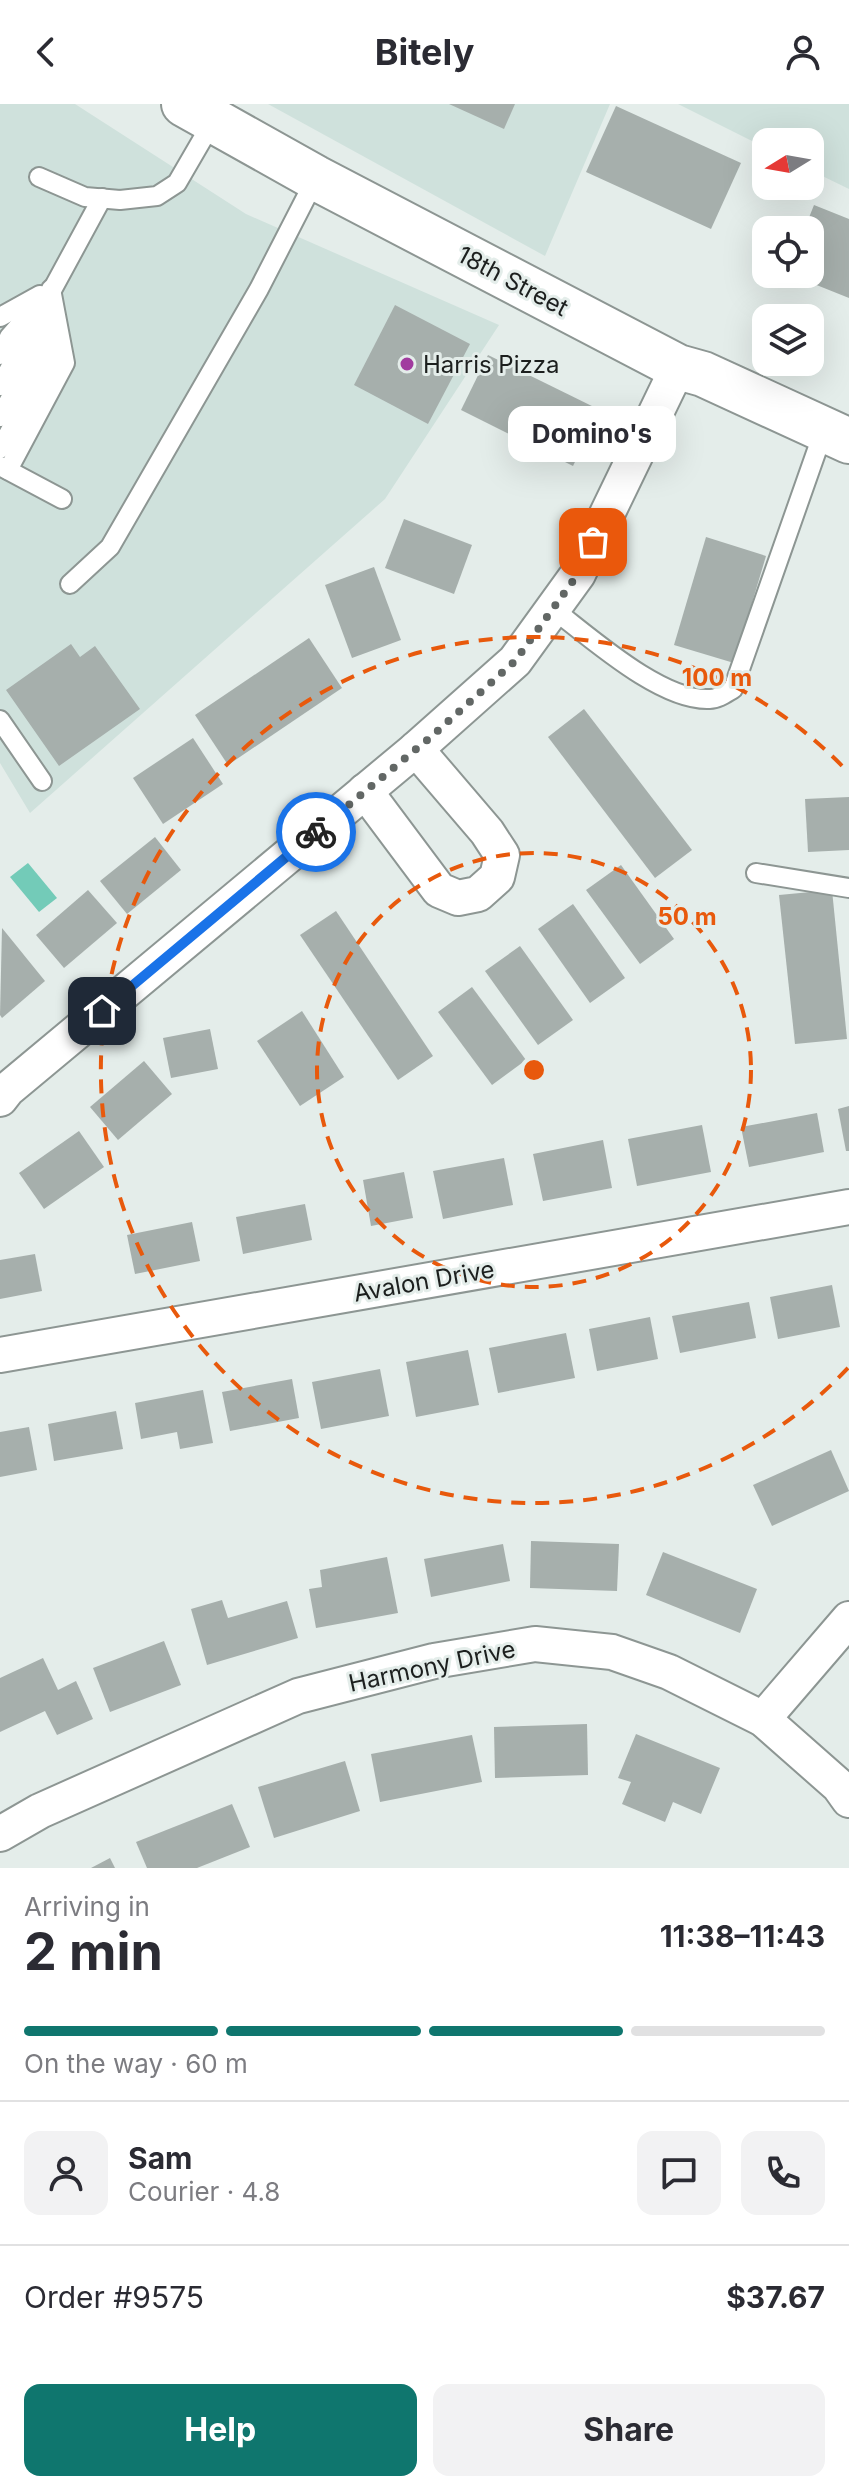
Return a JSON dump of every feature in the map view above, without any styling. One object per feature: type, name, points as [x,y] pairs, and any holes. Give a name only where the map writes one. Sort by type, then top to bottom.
[{"type":"street","name":"18th Street","points":[[199,112],[316,178],[678,367],[703,374],[837,435]]},
{"type":"street","points":[[0,1099],[416,749],[515,661],[578,574],[678,367]]},
{"type":"street","points":[[365,791],[439,890],[458,898],[478,894],[497,877],[502,855],[487,832],[416,749]]},
{"type":"street","name":"Avalon Drive","points":[[0,1355],[849,1207]]},
{"type":"street","points":[[763,1719],[849,1619]]},
{"type":"street","name":"Harmony Drive","points":[[0,1834],[40,1811],[298,1696],[434,1661],[535,1644],[612,1652],[669,1672],[763,1719],[839,1786],[849,1800]]},
{"type":"lane","points":[[39,177],[85,197],[120,200],[157,196],[177,183],[199,112]]},
{"type":"lane","points":[[70,584],[110,547],[259,289],[316,178]]},
{"type":"lane","points":[[0,386],[102,198]]},
{"type":"lane","points":[[0,317],[51,289]]},
{"type":"lane","points":[[0,330],[51,289]]},
{"type":"lane","points":[[0,355],[9,337],[51,289]]},
{"type":"lane","points":[[0,417],[37,349],[51,289]]},
{"type":"lane","points":[[0,449],[51,355],[51,289]]},
{"type":"lane","points":[[51,289],[65,363],[4,468],[62,499]]},
{"type":"lane","points":[[553,609],[649,680],[691,698],[714,699],[733,689],[837,435]]},
{"type":"lane","points":[[0,720],[42,781]]},
{"type":"lane","points":[[756,873],[849,888]]},
{"type":"shaded area","points":[[0,104],[75,104],[246,214],[499,325],[385,499],[30,813],[0,763]]},
{"type":"shaded area","points":[[268,104],[610,104],[545,256]]},
{"type":"shaded area","points":[[678,104],[849,104],[849,189],[824,177],[824,128],[752,128],[752,141]]},
{"type":"shaded area","points":[[28,863],[57,898],[39,912],[10,877]]},
{"type":"building","points":[[449,104],[515,104],[504,129]]},
{"type":"building","points":[[616,106],[741,163],[711,229],[586,172]]},
{"type":"building","points":[[814,205],[849,219],[849,298],[824,288],[824,216],[810,216]]},
{"type":"building","points":[[395,305],[470,344],[428,424],[354,385]]},
{"type":"building","points":[[488,355],[600,410],[573,466],[461,410]]},
{"type":"building","points":[[404,519],[472,545],[454,594],[385,568]]},
{"type":"building","points":[[706,537],[766,556],[734,663],[674,645]]},
{"type":"building","points":[[374,567],[401,640],[352,658],[325,585]]},
{"type":"building","points":[[309,638],[342,688],[228,765],[195,715]]},
{"type":"building","points":[[71,644],[80,657],[95,646],[140,709],[59,766],[6,690]]},
{"type":"building","points":[[584,709],[692,850],[655,878],[548,737]]},
{"type":"building","points":[[193,738],[223,784],[163,824],[133,778]]},
{"type":"building","points":[[849,797],[849,850],[808,852],[805,799]]},
{"type":"building","points":[[155,837],[181,870],[127,914],[100,881]]},
{"type":"building","points":[[621,865],[674,939],[640,964],[586,890]]},
{"type":"building","points":[[88,890],[117,923],[64,968],[36,935]]},
{"type":"building","points":[[832,890],[847,1039],[795,1044],[779,895]]},
{"type":"building","points":[[573,904],[625,978],[590,1003],[538,929]]},
{"type":"building","points":[[336,911],[433,1056],[398,1080],[300,935]]},
{"type":"building","points":[[2,928],[45,981],[2,1018],[0,1015]]},
{"type":"building","points":[[520,946],[573,1020],[538,1045],[485,971]]},
{"type":"building","points":[[472,987],[526,1060],[492,1085],[438,1012]]},
{"type":"building","points":[[302,1011],[344,1077],[300,1106],[257,1041]]},
{"type":"building","points":[[210,1029],[218,1069],[171,1078],[163,1038]]},
{"type":"building","points":[[144,1061],[172,1094],[118,1140],[90,1107]]},
{"type":"building","points":[[849,1106],[849,1151],[846,1151],[838,1109]]},
{"type":"building","points":[[817,1113],[824,1152],[749,1167],[741,1127]]},
{"type":"building","points":[[702,1125],[711,1172],[637,1186],[628,1139]]},
{"type":"building","points":[[79,1131],[104,1167],[44,1209],[19,1173]]},
{"type":"building","points":[[603,1140],[612,1188],[543,1201],[533,1154]]},
{"type":"building","points":[[504,1158],[513,1205],[443,1219],[433,1171]]},
{"type":"building","points":[[404,1172],[413,1218],[371,1226],[363,1180]]},
{"type":"building","points":[[305,1204],[312,1240],[243,1254],[236,1217]]},
{"type":"building","points":[[192,1222],[200,1261],[135,1274],[127,1235]]},
{"type":"building","points":[[35,1254],[42,1291],[0,1299],[0,1260]]},
{"type":"building","points":[[832,1285],[840,1327],[778,1339],[770,1297]]},
{"type":"building","points":[[749,1302],[756,1338],[680,1353],[672,1316]]},
{"type":"building","points":[[650,1317],[658,1359],[597,1371],[589,1329]]},
{"type":"building","points":[[566,1333],[575,1378],[498,1393],[489,1348]]},
{"type":"building","points":[[468,1350],[479,1405],[416,1417],[406,1362]]},
{"type":"building","points":[[380,1369],[389,1416],[321,1429],[312,1382]]},
{"type":"building","points":[[292,1379],[299,1418],[230,1431],[222,1392]]},
{"type":"building","points":[[203,1390],[213,1443],[180,1449],[177,1432],[141,1439],[135,1403]]},
{"type":"building","points":[[116,1411],[123,1449],[54,1461],[48,1424]]},
{"type":"building","points":[[29,1427],[37,1470],[0,1477],[0,1432]]},
{"type":"building","points":[[831,1450],[849,1491],[772,1526],[753,1485]]},
{"type":"building","points":[[531,1541],[619,1544],[617,1591],[530,1588]]},
{"type":"building","points":[[503,1544],[510,1581],[431,1597],[424,1559]]},
{"type":"building","points":[[663,1552],[757,1589],[740,1633],[646,1595]]},
{"type":"building","points":[[387,1557],[398,1613],[316,1628],[309,1589],[322,1587],[320,1570]]},
{"type":"building","points":[[222,1600],[228,1618],[287,1601],[298,1638],[207,1665],[191,1609]]},
{"type":"building","points":[[164,1641],[181,1685],[110,1712],[93,1668]]},
{"type":"building","points":[[43,1658],[58,1690],[76,1681],[93,1719],[57,1735],[45,1711],[0,1732],[0,1678]]},
{"type":"building","points":[[587,1724],[588,1775],[495,1778],[494,1727]]},
{"type":"building","points":[[636,1734],[720,1768],[701,1814],[673,1802],[665,1822],[622,1804],[631,1782],[618,1778]]},
{"type":"building","points":[[472,1735],[482,1782],[380,1802],[371,1754]]},
{"type":"building","points":[[345,1761],[360,1811],[274,1838],[258,1787]]},
{"type":"building","points":[[232,1804],[250,1847],[197,1868],[147,1868],[136,1842]]},
{"type":"building","points":[[110,1858],[115,1868],[91,1868]]},
{"type":"way so far","points":[[316,832],[432,736],[515,661],[578,574],[593,542]]},
{"type":"place","name":"Harris Pizza","points":[[407,364]]},
{"type":"place","name":"Domino's","points":[[593,542]]},
{"type":"route","points":[[102,1011],[316,832]]}]
